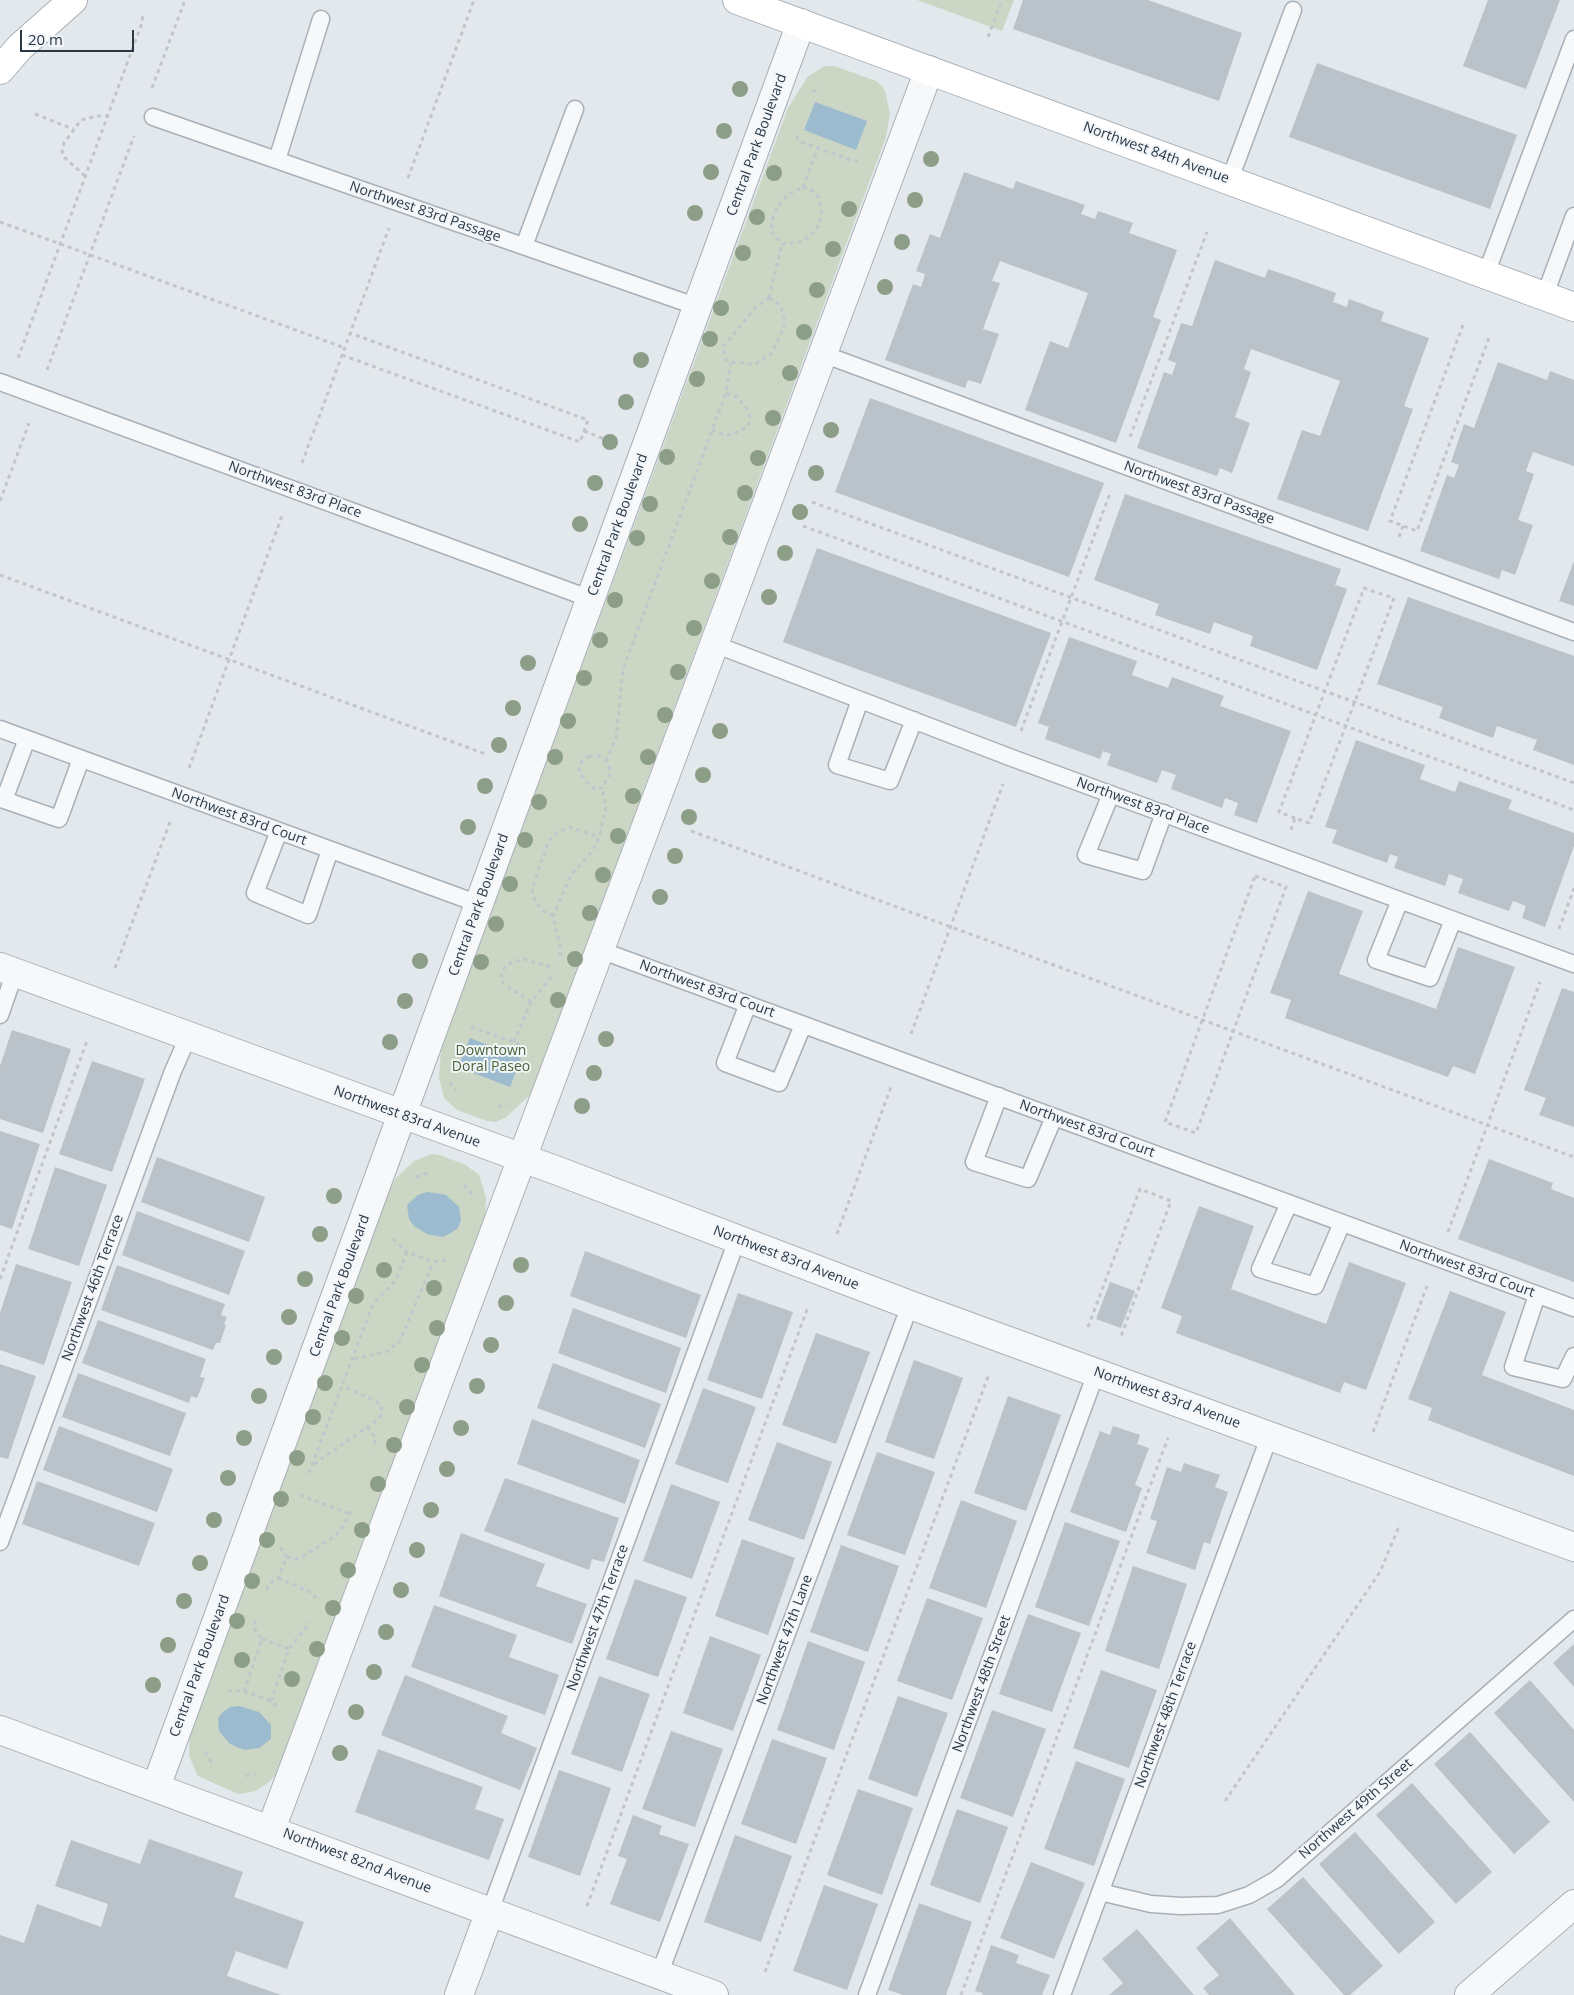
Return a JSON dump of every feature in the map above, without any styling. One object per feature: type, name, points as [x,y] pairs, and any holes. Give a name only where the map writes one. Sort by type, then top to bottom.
[{"type":"street","points":[[0,70],[20,47],[73,0]]},
{"type":"street","name":"Northwest 84th Avenue","points":[[737,0],[1574,306]]},
{"type":"street","name":"Central Park Boulevard","points":[[156,1787],[801,23]]},
{"type":"street","points":[[271,1829],[929,70]]},
{"type":"street","name":"Northwest 83rd Avenue","points":[[8,969],[910,1305],[1574,1547]]},
{"type":"street","name":"Northwest 82nd Avenue","points":[[0,1730],[714,1995]]},
{"type":"street","points":[[1469,1995],[1574,1904]]},
{"type":"street","name":"Northwest 47th Terrace","points":[[459,1995],[490,1911]]},
{"type":"lane","points":[[1230,180],[1293,10]]},
{"type":"lane","points":[[277,160],[321,19]]},
{"type":"lane","points":[[1486,274],[1574,38]]},
{"type":"lane","points":[[524,246],[575,109]]},
{"type":"lane","name":"Northwest 83rd Passage","points":[[154,117],[698,307]]},
{"type":"lane","points":[[1545,295],[1574,216]]},
{"type":"lane","name":"Northwest 83rd Passage","points":[[823,354],[1574,632]]},
{"type":"lane","name":"Northwest 83rd Place","points":[[0,382],[591,599]]},
{"type":"lane","name":"Northwest 83rd Place","points":[[714,644],[1111,794],[1574,964]]},
{"type":"lane","points":[[860,700],[837,765],[890,781],[914,720]]},
{"type":"lane","name":"Northwest 83rd Court","points":[[0,729],[479,904]]},
{"type":"lane","points":[[27,739],[4,800],[59,819],[81,759]]},
{"type":"lane","points":[[1111,794],[1086,855],[1142,871],[1164,813]]},
{"type":"lane","points":[[279,831],[255,893],[308,915],[330,850]]},
{"type":"lane","points":[[1400,900],[1376,960],[1430,978],[1453,920]]},
{"type":"lane","name":"Northwest 83rd Court","points":[[600,950],[1574,1308]]},
{"type":"lane","points":[[0,1015],[8,969]]},
{"type":"lane","points":[[748,1004],[725,1062],[770,1080],[779,1083],[803,1024]]},
{"type":"lane","name":"Northwest 46th Terrace","points":[[0,1542],[170,1081],[189,1035]]},
{"type":"lane","points":[[999,1096],[974,1162],[1028,1179],[1054,1116]]},
{"type":"lane","points":[[1289,1203],[1260,1269],[1315,1286],[1342,1223]]},
{"type":"lane","name":"Northwest 47th Terrace","points":[[490,1911],[736,1240]]},
{"type":"lane","points":[[1537,1295],[1513,1367],[1563,1379],[1574,1356]]},
{"type":"lane","name":"Northwest 47th Lane","points":[[659,1975],[910,1305]]},
{"type":"lane","name":"Northwest 48th Street","points":[[867,1995],[1096,1373]]},
{"type":"lane","name":"Northwest 48th Terrace","points":[[1062,1995],[1270,1435]]},
{"type":"lane","name":"Northwest 49th Street","points":[[1100,1892],[1151,1904],[1181,1906],[1218,1904],[1249,1895],[1277,1879],[1574,1619]]},
{"type":"path","points":[[151,91],[185,0]]},
{"type":"path","points":[[406,184],[474,0]]},
{"type":"path","points":[[988,37],[1002,0]]},
{"type":"path","points":[[18,359],[142,23],[143,13]]},
{"type":"path","points":[[806,99],[820,89]]},
{"type":"path","points":[[35,114],[54,124],[73,129]]},
{"type":"path","points":[[85,176],[71,166],[62,151],[73,129],[81,120],[89,117],[108,116]]},
{"type":"path","points":[[795,127],[796,135],[800,142],[851,160],[859,161],[865,154]]},
{"type":"path","points":[[44,380],[137,128]]},
{"type":"path","points":[[782,244],[771,231],[772,220],[787,195],[803,187],[818,148]]},
{"type":"path","points":[[782,244],[800,242],[810,236],[817,228],[822,215],[819,198],[813,191],[803,187]]},
{"type":"path","points":[[0,222],[345,348]]},
{"type":"path","points":[[302,464],[390,226]]},
{"type":"path","points":[[1127,446],[1207,232]]},
{"type":"path","points":[[769,298],[776,301],[782,308],[784,317],[784,328],[771,354],[755,364],[731,362],[725,359],[724,347],[756,306],[769,298],[782,244]]},
{"type":"path","points":[[1463,325],[1390,521],[1416,531],[1490,334]]},
{"type":"path","points":[[342,355],[580,442],[588,420],[350,332]]},
{"type":"path","points":[[606,761],[616,738],[623,669],[726,393],[731,362]]},
{"type":"path","points":[[712,430],[732,435],[748,426],[750,418],[748,410],[737,397],[726,393]]},
{"type":"path","points":[[0,501],[30,420]]},
{"type":"path","points":[[584,431],[604,439]]},
{"type":"path","points":[[1019,737],[1112,488]]},
{"type":"path","points":[[812,502],[1574,783]]},
{"type":"path","points":[[188,770],[282,515]]},
{"type":"path","points":[[803,526],[1574,810]]},
{"type":"path","points":[[0,575],[488,755]]},
{"type":"path","points":[[1378,593],[1380,586]]},
{"type":"path","points":[[1364,588],[1394,598],[1309,823],[1279,812],[1324,691],[1364,588]]},
{"type":"path","points":[[589,756],[598,756],[606,761],[611,773],[608,782],[602,788],[596,789],[583,780],[579,766],[583,760],[589,756]]},
{"type":"path","points":[[907,1043],[1004,781]]},
{"type":"path","points":[[514,1042],[531,1002],[555,968],[560,946],[553,916],[571,874],[592,850],[599,837],[606,808],[602,788]]},
{"type":"path","points":[[1290,832],[1295,818]]},
{"type":"path","points":[[115,968],[170,821]]},
{"type":"path","points":[[553,916],[543,911],[535,901],[532,890],[547,845],[553,835],[569,827],[599,837]]},
{"type":"path","points":[[691,831],[1574,1158]]},
{"type":"path","points":[[1255,876],[1286,888],[1196,1133],[1165,1122],[1202,1020],[1255,876]]},
{"type":"path","points":[[1556,937],[1574,888]]},
{"type":"path","points":[[531,1002],[504,984],[501,978],[502,971],[507,964],[523,959],[555,968]]},
{"type":"path","points":[[1448,1233],[1541,979]]},
{"type":"path","points":[[463,1030],[474,1026],[524,1046],[531,1057]]},
{"type":"path","points":[[0,1279],[87,1041]]},
{"type":"path","points":[[448,1076],[456,1090]]},
{"type":"path","points":[[837,1234],[894,1077]]},
{"type":"path","points":[[498,1107],[506,1104],[513,1098]]},
{"type":"path","points":[[411,1180],[430,1172]]},
{"type":"path","points":[[464,1184],[475,1198]]},
{"type":"path","points":[[1088,1327],[1140,1189],[1171,1201],[1120,1339]]},
{"type":"path","points":[[389,1231],[396,1242],[407,1252],[433,1262],[450,1259]]},
{"type":"path","points":[[306,1480],[374,1304],[396,1280],[407,1252]]},
{"type":"path","points":[[353,1359],[388,1351],[400,1341],[433,1262]]},
{"type":"path","points":[[1373,1432],[1431,1276]]},
{"type":"path","points":[[588,1906],[808,1307]]},
{"type":"path","points":[[766,1972],[989,1374]]},
{"type":"path","points":[[313,1465],[379,1419],[382,1412],[381,1406],[376,1401],[343,1386]]},
{"type":"path","points":[[367,1427],[375,1437],[375,1447],[372,1455]]},
{"type":"path","points":[[962,1995],[1168,1438]]},
{"type":"path","points":[[297,1503],[303,1488]]},
{"type":"path","points":[[300,1495],[350,1514]]},
{"type":"path","points":[[281,1542],[282,1552],[287,1557],[295,1559],[302,1557],[335,1536],[344,1525],[353,1506]]},
{"type":"path","points":[[1225,1801],[1380,1572],[1400,1524]]},
{"type":"path","points":[[265,1595],[268,1587],[278,1578],[287,1557]]},
{"type":"path","points":[[278,1578],[312,1593],[318,1598],[320,1606]]},
{"type":"path","points":[[258,1612],[255,1620],[255,1630],[262,1638],[289,1649]]},
{"type":"path","points":[[270,1701],[289,1649],[311,1621]]},
{"type":"path","points":[[244,1691],[262,1638]]},
{"type":"path","points":[[224,1692],[230,1690],[244,1691],[270,1701],[284,1712]]},
{"type":"path","points":[[203,1750],[212,1763]]},
{"type":"path","points":[[246,1776],[261,1771]]},
{"type":"green space","points":[[917,0],[1014,0],[1002,31]]},
{"type":"green space","name":"Downtown Doral Paseo","points":[[825,66],[834,66],[876,81],[881,85],[885,91],[890,113],[886,137],[531,1094],[505,1118],[496,1122],[487,1121],[457,1110],[444,1098],[439,1078],[441,1048],[788,108],[808,76]]},
{"type":"green space","points":[[432,1154],[440,1155],[466,1165],[479,1175],[486,1197],[485,1224],[280,1770],[269,1782],[256,1791],[238,1794],[198,1776],[189,1756],[190,1730],[388,1192],[396,1178],[414,1161]]},
{"type":"water","points":[[815,102],[867,121],[856,150],[804,130]]},
{"type":"water","points":[[470,1038],[521,1058],[510,1087],[458,1067]]},
{"type":"water","points":[[427,1192],[446,1195],[459,1207],[461,1220],[458,1228],[443,1237],[427,1234],[414,1226],[409,1219],[407,1205],[418,1195]]},
{"type":"water","points":[[239,1706],[259,1712],[271,1725],[271,1739],[259,1748],[245,1750],[236,1747],[229,1743],[219,1731],[218,1718],[230,1707]]},
{"type":"building","points":[[1023,0],[1148,0],[1242,33],[1219,101],[1013,29]]},
{"type":"building","points":[[1488,0],[1560,0],[1526,89],[1463,66]]},
{"type":"building","points":[[1317,63],[1517,135],[1490,209],[1289,137]]},
{"type":"building","points":[[964,172],[1013,189],[1016,181],[1085,205],[1081,214],[1095,219],[1098,211],[1133,223],[1129,233],[1177,250],[1153,317],[1161,320],[1116,443],[1025,410],[1050,341],[1068,348],[1088,293],[1000,261],[992,281],[1000,283],[983,329],[999,334],[981,384],[968,380],[965,388],[885,360],[913,284],[921,287],[925,274],[916,271],[930,234],[940,238]]},
{"type":"building","points":[[1215,260],[1265,278],[1268,269],[1336,293],[1333,302],[1347,307],[1349,299],[1384,312],[1381,321],[1429,338],[1404,406],[1413,409],[1368,531],[1277,499],[1302,430],[1320,436],[1340,381],[1251,349],[1244,369],[1251,372],[1235,417],[1250,423],[1232,473],[1220,468],[1217,476],[1137,448],[1164,372],[1172,375],[1176,363],[1168,360],[1181,323],[1192,326]]},
{"type":"building","points":[[1498,362],[1547,380],[1550,371],[1574,380],[1574,466],[1533,452],[1526,471],[1534,474],[1518,520],[1533,525],[1515,575],[1502,570],[1499,579],[1420,551],[1447,475],[1454,478],[1459,465],[1451,462],[1464,424],[1474,428]]},
{"type":"building","points":[[870,398],[1104,483],[1069,577],[835,492]]},
{"type":"building","points":[[1125,494],[1341,569],[1335,585],[1347,589],[1317,670],[1250,646],[1253,636],[1214,622],[1210,634],[1155,615],[1159,604],[1094,580]]},
{"type":"building","points":[[817,548],[1051,633],[1016,727],[783,642]]},
{"type":"building","points":[[1574,561],[1574,606],[1559,601]]},
{"type":"building","points":[[1408,597],[1574,656],[1574,765],[1533,750],[1537,740],[1497,726],[1493,738],[1439,718],[1443,707],[1377,684]]},
{"type":"building","points":[[1069,637],[1137,661],[1132,675],[1168,688],[1172,677],[1224,696],[1220,706],[1291,731],[1257,823],[1234,815],[1238,803],[1225,798],[1222,808],[1171,789],[1176,775],[1162,770],[1157,783],[1107,765],[1111,754],[1103,751],[1100,759],[1045,739],[1049,727],[1038,723]]},
{"type":"building","points":[[1356,740],[1425,765],[1420,779],[1455,792],[1459,781],[1512,800],[1508,809],[1574,833],[1574,846],[1545,927],[1522,918],[1526,906],[1513,901],[1509,911],[1458,893],[1463,879],[1449,874],[1445,886],[1394,868],[1398,857],[1390,854],[1387,863],[1332,843],[1337,830],[1325,827]]},
{"type":"building","points":[[1308,891],[1363,911],[1339,974],[1436,1009],[1458,947],[1515,967],[1475,1074],[1453,1066],[1448,1077],[1285,1018],[1291,1000],[1270,993]]},
{"type":"building","points":[[1562,988],[1574,992],[1574,1127],[1539,1115],[1546,1098],[1524,1090]]},
{"type":"building","points":[[12,1030],[71,1049],[43,1133],[0,1119],[0,1066]]},
{"type":"building","points":[[92,1061],[145,1079],[112,1172],[59,1154]]},
{"type":"building","points":[[0,1131],[40,1144],[12,1229],[0,1225]]},
{"type":"building","points":[[157,1157],[265,1197],[249,1242],[141,1202]]},
{"type":"building","points":[[1489,1159],[1553,1183],[1551,1189],[1574,1198],[1574,1282],[1458,1239]]},
{"type":"building","points":[[55,1167],[107,1185],[79,1266],[28,1249]]},
{"type":"building","points":[[1199,1206],[1254,1226],[1231,1289],[1326,1324],[1349,1262],[1406,1283],[1366,1390],[1344,1382],[1340,1393],[1176,1333],[1182,1316],[1161,1308]]},
{"type":"building","points":[[137,1211],[245,1251],[229,1295],[122,1255]]},
{"type":"building","points":[[585,1251],[701,1295],[686,1338],[570,1296]]},
{"type":"building","points":[[16,1264],[72,1282],[44,1365],[0,1350],[0,1313]]},
{"type":"building","points":[[117,1265],[225,1304],[221,1315],[227,1317],[224,1324],[226,1325],[220,1343],[216,1343],[213,1350],[101,1310]]},
{"type":"building","points":[[1110,1282],[1135,1291],[1121,1328],[1096,1319]]},
{"type":"building","points":[[1450,1291],[1506,1312],[1482,1375],[1574,1410],[1574,1476],[1428,1420],[1432,1408],[1408,1399]]},
{"type":"building","points":[[738,1293],[793,1312],[762,1399],[707,1380]]},
{"type":"building","points":[[573,1308],[681,1348],[666,1393],[558,1353]]},
{"type":"building","points":[[98,1320],[206,1359],[200,1377],[205,1378],[197,1398],[191,1396],[189,1403],[82,1363]]},
{"type":"building","points":[[816,1333],[870,1352],[836,1444],[782,1425]]},
{"type":"building","points":[[914,1360],[963,1378],[934,1459],[885,1442]]},
{"type":"building","points":[[553,1363],[661,1404],[645,1448],[537,1408]]},
{"type":"building","points":[[0,1364],[36,1376],[8,1459],[0,1457]]},
{"type":"building","points":[[78,1373],[186,1413],[170,1456],[62,1417]]},
{"type":"building","points":[[703,1388],[756,1407],[728,1483],[675,1464]]},
{"type":"building","points":[[1008,1396],[1061,1415],[1026,1511],[974,1493]]},
{"type":"building","points":[[532,1419],[640,1460],[625,1504],[517,1464]]},
{"type":"building","points":[[59,1426],[173,1469],[157,1512],[43,1470]]},
{"type":"building","points":[[1113,1426],[1140,1435],[1137,1444],[1149,1448],[1135,1485],[1142,1488],[1126,1532],[1070,1512],[1100,1431],[1110,1435]]},
{"type":"building","points":[[777,1442],[832,1462],[804,1540],[748,1520]]},
{"type":"building","points":[[877,1452],[935,1472],[905,1555],[847,1535]]},
{"type":"building","points":[[1184,1463],[1220,1475],[1215,1487],[1228,1492],[1210,1544],[1204,1542],[1195,1570],[1146,1553],[1157,1521],[1150,1519],[1167,1467],[1181,1472]]},
{"type":"building","points":[[505,1478],[619,1518],[604,1562],[592,1559],[589,1570],[484,1531]]},
{"type":"building","points":[[37,1481],[155,1523],[139,1566],[22,1524]]},
{"type":"building","points":[[671,1484],[720,1502],[692,1579],[643,1561]]},
{"type":"building","points":[[961,1500],[1017,1521],[986,1608],[929,1588]]},
{"type":"building","points":[[1065,1522],[1120,1541],[1089,1626],[1035,1607]]},
{"type":"building","points":[[461,1533],[545,1564],[536,1586],[587,1604],[572,1644],[439,1596]]},
{"type":"building","points":[[742,1539],[795,1558],[768,1635],[715,1616]]},
{"type":"building","points":[[841,1545],[899,1566],[868,1652],[810,1632]]},
{"type":"building","points":[[1133,1566],[1187,1584],[1159,1669],[1105,1651]]},
{"type":"building","points":[[635,1579],[687,1597],[658,1677],[606,1659]]},
{"type":"building","points":[[927,1598],[983,1618],[952,1700],[897,1681]]},
{"type":"building","points":[[434,1605],[517,1635],[509,1657],[559,1675],[545,1715],[411,1667]]},
{"type":"building","points":[[1028,1614],[1081,1633],[1052,1712],[999,1694]]},
{"type":"building","points":[[710,1636],[761,1655],[733,1731],[683,1713]]},
{"type":"building","points":[[808,1641],[865,1662],[834,1750],[777,1730]]},
{"type":"building","points":[[1574,1644],[1574,1687],[1553,1663]]},
{"type":"building","points":[[1101,1670],[1157,1690],[1129,1768],[1073,1748]]},
{"type":"building","points":[[405,1675],[508,1716],[501,1733],[537,1748],[520,1790],[381,1735]]},
{"type":"building","points":[[599,1676],[650,1694],[622,1772],[571,1754]]},
{"type":"building","points":[[1530,1680],[1574,1730],[1574,1802],[1494,1713]]},
{"type":"building","points":[[898,1696],[948,1713],[917,1797],[868,1779]]},
{"type":"building","points":[[992,1710],[1046,1729],[1013,1817],[960,1798]]},
{"type":"building","points":[[671,1731],[723,1749],[695,1827],[642,1809]]},
{"type":"building","points":[[1470,1732],[1550,1822],[1514,1854],[1434,1764]]},
{"type":"building","points":[[772,1739],[827,1758],[796,1844],[741,1824]]},
{"type":"building","points":[[378,1749],[483,1787],[475,1809],[504,1819],[489,1860],[355,1812]]},
{"type":"building","points":[[1076,1761],[1125,1779],[1094,1866],[1044,1849]]},
{"type":"building","points":[[559,1770],[611,1788],[580,1876],[528,1857]]},
{"type":"building","points":[[1412,1783],[1492,1872],[1456,1904],[1376,1815]]},
{"type":"building","points":[[858,1789],[913,1808],[882,1895],[827,1875]]},
{"type":"building","points":[[957,1809],[1008,1827],[980,1903],[930,1885]]},
{"type":"building","points":[[633,1815],[662,1826],[659,1834],[689,1844],[660,1922],[610,1904],[627,1859],[618,1856]]},
{"type":"building","points":[[1355,1832],[1435,1922],[1399,1954],[1319,1864]]},
{"type":"building","points":[[735,1835],[792,1856],[761,1942],[704,1922]]},
{"type":"building","points":[[149,1839],[243,1872],[234,1897],[304,1922],[287,1969],[236,1951],[227,1976],[281,1995],[0,1995],[0,1935],[24,1943],[37,1904],[101,1927],[108,1904],[55,1886],[71,1840],[140,1864]]},
{"type":"building","points":[[1031,1862],[1085,1883],[1054,1959],[1000,1938]]},
{"type":"building","points":[[1303,1877],[1383,1966],[1350,1995],[1344,1995],[1267,1909]]},
{"type":"building","points":[[824,1885],[878,1904],[847,1990],[793,1971]]},
{"type":"building","points":[[919,1903],[972,1922],[946,1995],[903,1995],[888,1990]]},
{"type":"building","points":[[1230,1918],[1295,1995],[1209,1995],[1203,1988],[1219,1975],[1196,1948]]},
{"type":"building","points":[[1137,1929],[1194,1995],[1109,1995],[1123,1983],[1102,1959]]},
{"type":"building","points":[[991,1945],[1019,1955],[1016,1963],[1050,1975],[1042,1995],[982,1995],[983,1993],[975,1991]]}]
